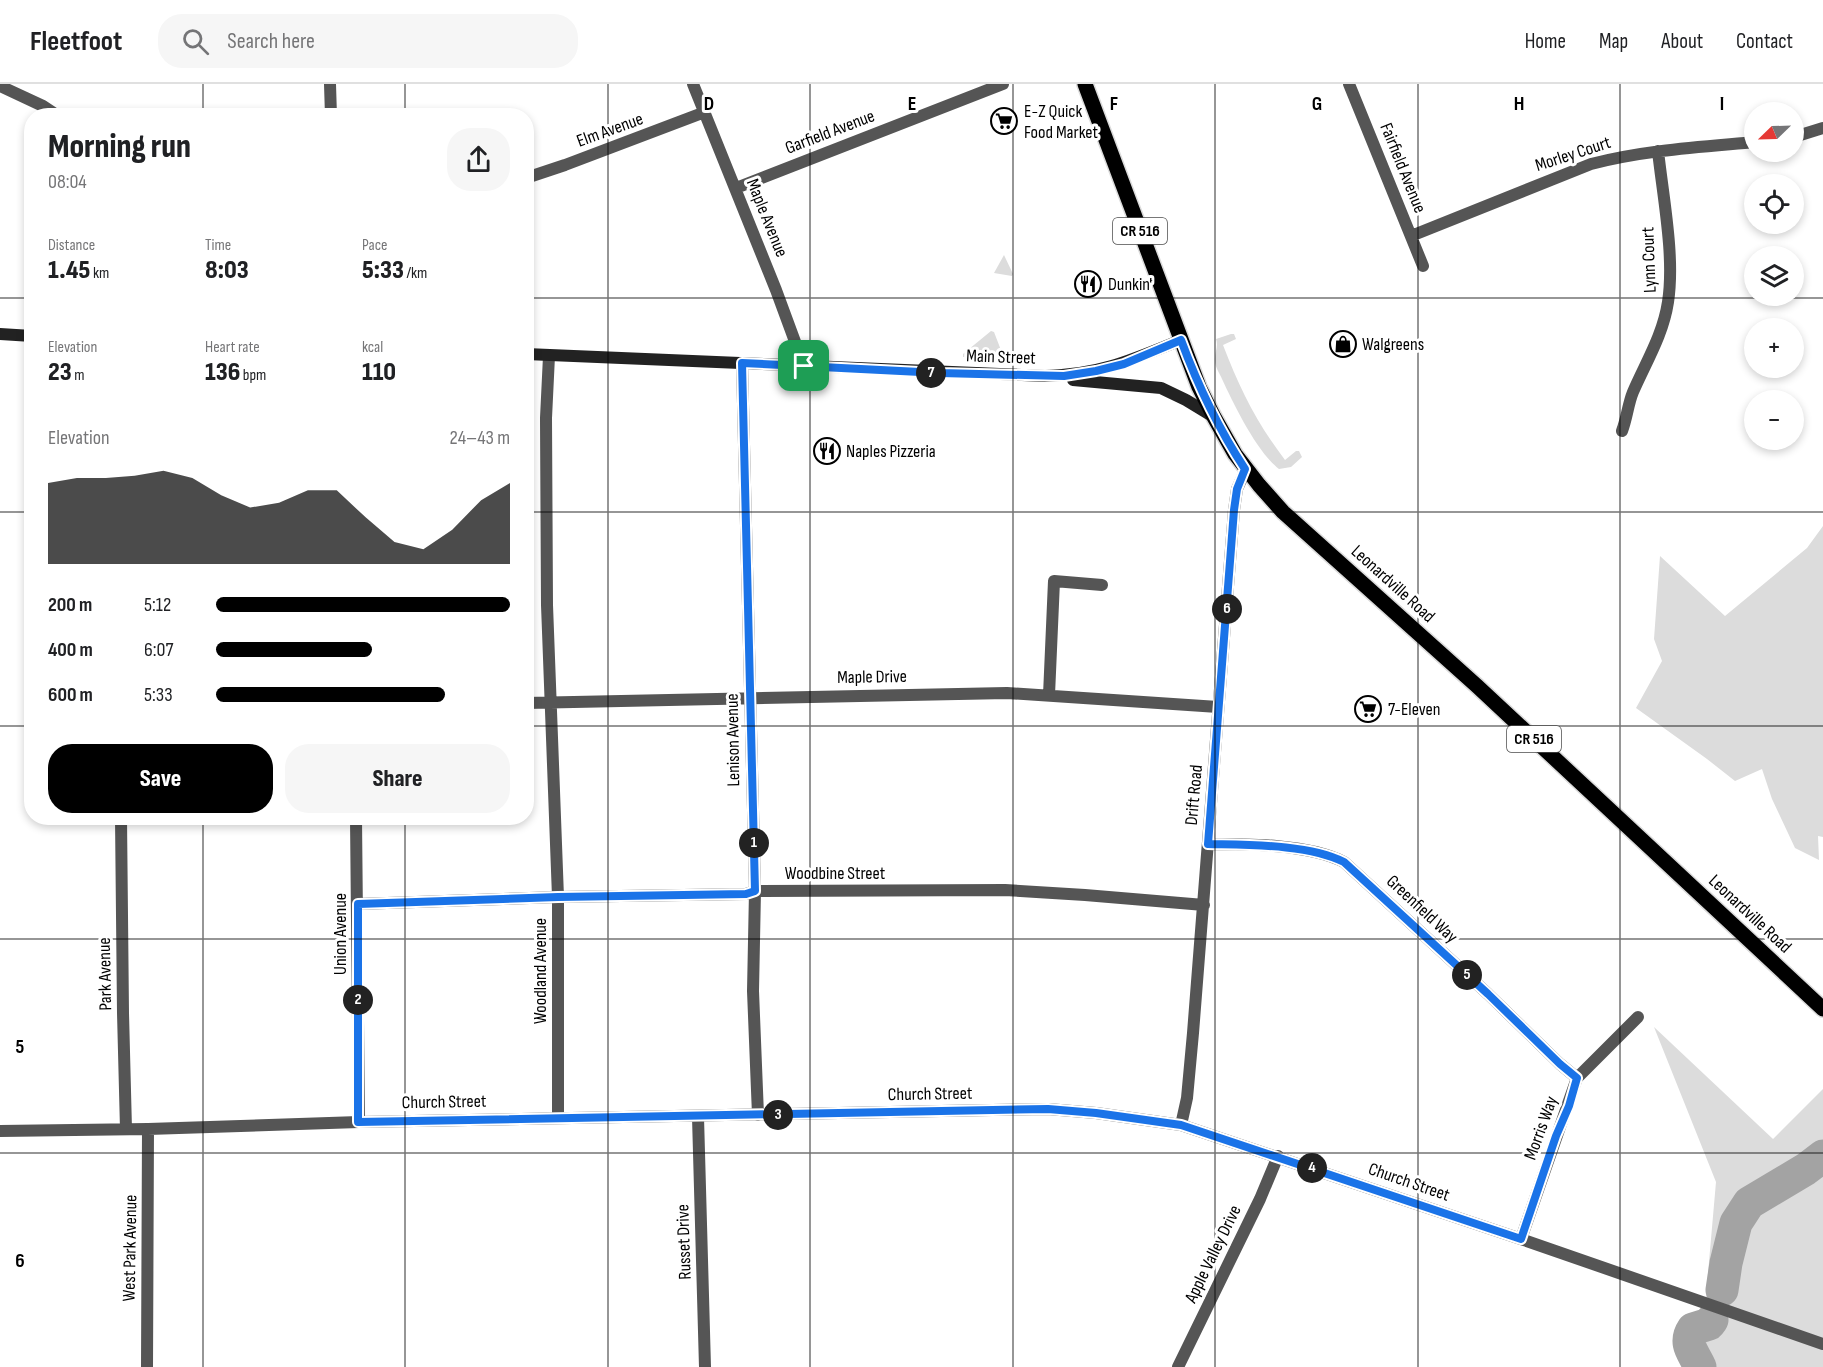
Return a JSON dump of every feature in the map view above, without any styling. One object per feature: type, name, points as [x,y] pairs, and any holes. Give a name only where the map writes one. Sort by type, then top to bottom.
[{"type":"main road","name":"Leonardville Road","points":[[1085,84],[1199,387],[1245,469],[1283,512],[1478,686],[1823,1009]]},
{"type":"street","points":[[330,84],[331,108]]},
{"type":"street","name":"Maple Avenue","points":[[693,84],[736,188],[804,366]]},
{"type":"street","name":"Garfield Avenue","points":[[736,188],[1004,84]]},
{"type":"street","name":"Fairfield Avenue","points":[[1349,84],[1423,266]]},
{"type":"street","points":[[0,86],[47,108]]},
{"type":"street","name":"Elm Avenue","points":[[534,175],[705,112]]},
{"type":"street","points":[[1804,134],[1823,128]]},
{"type":"street","name":"Morley Court","points":[[1411,236],[1591,164],[1617,157],[1658,151],[1744,143]]},
{"type":"street","name":"Lynn Court","points":[[1622,431],[1632,393],[1660,335],[1668,301],[1671,272],[1658,151]]},
{"type":"street","points":[[0,334],[24,336]]},
{"type":"street","name":"Main Street","points":[[534,355],[1045,376],[1072,375],[1107,369],[1181,340]]},
{"type":"street","name":"Woodland Avenue","points":[[549,356],[546,429],[548,605],[558,897],[558,1118]]},
{"type":"street","name":"Lenison Avenue","points":[[742,363],[755,891],[753,991],[758,1115]]},
{"type":"street","points":[[1045,376],[1161,388],[1214,417]]},
{"type":"street","name":"Drift Road","points":[[1181,1125],[1188,1087],[1204,905],[1234,510],[1237,489],[1245,469]]},
{"type":"street","points":[[1049,695],[1054,581],[1102,585]]},
{"type":"street","name":"Maple Drive","points":[[534,703],[964,693],[1049,695],[1218,707]]},
{"type":"street","name":"Park Avenue","points":[[121,825],[126,1129]]},
{"type":"street","name":"Union Avenue","points":[[356,825],[358,1122]]},
{"type":"street","name":"Greenfield Way","points":[[1208,844],[1244,844],[1315,851],[1344,862],[1577,1078]]},
{"type":"street","name":"Woodbine Street","points":[[358,904],[558,897],[746,894],[755,891],[1005,890],[1204,905]]},
{"type":"street","name":"Morris Way","points":[[1521,1239],[1577,1078],[1638,1017]]},
{"type":"street","name":"Church Street","points":[[0,1131],[1048,1109],[1096,1113],[1181,1125],[1278,1156],[1823,1344]]},
{"type":"street","name":"Russet Drive","points":[[698,1117],[705,1367]]},
{"type":"street","name":"West Park Avenue","points":[[147,1367],[148,1129]]},
{"type":"street","name":"Apple Valley Drive","points":[[1178,1367],[1260,1199],[1278,1156]]},
{"type":"shaded area","points":[[1004,255],[1013,274],[1012,276],[994,273]]},
{"type":"shaded area","points":[[991,331],[994,332],[1004,358],[963,357],[963,354]]},
{"type":"shaded area","points":[[1234,334],[1236,339],[1223,345],[1242,391],[1257,419],[1285,460],[1296,451],[1299,451],[1302,457],[1291,467],[1279,469],[1262,451],[1254,440],[1216,366],[1216,339]]},
{"type":"shaded area","points":[[1823,526],[1823,837],[1818,836],[1819,860],[1795,848],[1772,799],[1762,769],[1735,781],[1636,708],[1662,661],[1654,639],[1660,556],[1725,616],[1807,548]]},
{"type":"shaded area","points":[[1654,1027],[1773,1139],[1823,1089],[1823,1367],[1682,1367],[1706,1296],[1716,1182]]},
{"type":"waterway","points":[[1722,1290],[1736,1223],[1749,1203],[1806,1169],[1823,1156]]},
{"type":"waterway","points":[[1700,1367],[1690,1348],[1690,1334],[1693,1329],[1709,1324],[1712,1320]]},
{"type":"place","name":"E-Z Quick Food Market","points":[[1004,121]]},
{"type":"place","name":"Dunkin'","points":[[1088,284]]},
{"type":"place","name":"Walgreens","points":[[1343,344]]},
{"type":"place","name":"Naples Pizzeria","points":[[827,451]]},
{"type":"place","name":"7-Eleven","points":[[1368,709]]},
{"type":"route","points":[[1181,340],[1199,387],[1245,469],[1237,489],[1234,510],[1208,844],[1244,844],[1315,851],[1344,862],[1577,1078],[1521,1239],[1181,1125],[1096,1113],[1048,1109],[358,1122],[358,904],[558,897],[746,894],[755,891],[742,363],[804,366],[1064,376],[1124,364],[1181,340]]}]
